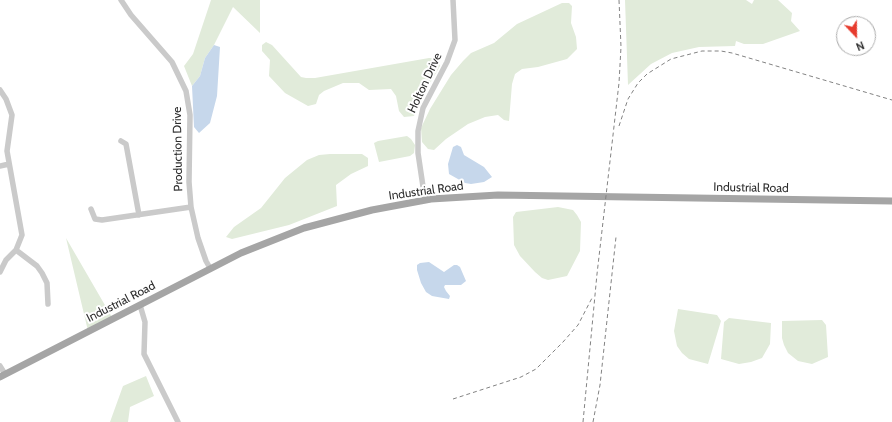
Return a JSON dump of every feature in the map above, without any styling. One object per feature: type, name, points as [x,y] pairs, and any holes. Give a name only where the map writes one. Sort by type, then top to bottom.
[{"type":"main road","name":"Industrial Road","points":[[2,375],[210,268],[253,248],[304,228],[372,210],[424,200],[507,195],[892,201]]},
{"type":"street","name":"Production Drive","points":[[121,0],[131,15],[172,62],[186,91],[190,115],[189,182],[191,207],[198,238],[210,268]]},
{"type":"street","name":"Holton Drive","points":[[424,200],[418,153],[418,131],[423,108],[448,62],[455,40],[455,14],[453,0]]},
{"type":"street","points":[[0,90],[6,99],[12,116],[12,127],[7,146],[9,164],[22,229],[21,239],[16,250],[6,260],[0,272]]},
{"type":"street","points":[[120,140],[126,144],[139,215]]},
{"type":"street","points":[[0,166],[9,164]]},
{"type":"street","points":[[91,209],[93,216],[97,220],[191,207]]},
{"type":"street","points":[[16,250],[37,266],[42,273],[47,283],[48,304]]},
{"type":"street","points":[[140,305],[145,322],[144,354],[178,422]]},
{"type":"street","points":[[0,366],[2,375]]},
{"type":"green space","points":[[211,0],[260,0],[260,33],[233,7],[214,45],[205,58],[200,76],[192,86],[184,66],[193,54]]},
{"type":"green space","points":[[625,0],[746,0],[752,4],[754,0],[778,0],[792,13],[791,21],[800,31],[763,44],[744,44],[736,41],[735,46],[699,47],[672,53],[651,64],[628,85]]},
{"type":"green space","points":[[562,3],[569,3],[572,6],[571,23],[576,37],[577,49],[567,59],[538,67],[522,69],[515,74],[512,84],[509,121],[504,120],[498,115],[485,117],[468,124],[446,139],[434,150],[428,149],[422,142],[421,128],[430,109],[451,75],[463,61],[471,53],[494,43],[517,24]]},
{"type":"green space","points":[[266,42],[272,45],[301,77],[306,78],[315,78],[429,58],[437,58],[440,62],[440,66],[421,99],[414,116],[404,117],[399,111],[396,96],[391,89],[369,90],[359,83],[343,83],[324,91],[319,95],[316,104],[308,106],[285,93],[269,76],[270,60],[262,51],[262,45]]},
{"type":"green space","points":[[407,136],[415,145],[414,153],[410,156],[379,162],[374,143]]},
{"type":"green space","points":[[362,154],[368,158],[368,166],[351,174],[336,185],[337,206],[289,225],[232,239],[226,237],[234,227],[261,208],[285,178],[307,160],[319,155]]},
{"type":"green space","points":[[558,207],[573,210],[581,222],[580,251],[567,276],[548,280],[542,278],[535,272],[520,256],[514,245],[513,217],[516,212]]},
{"type":"green space","points":[[66,238],[113,319],[88,331]]},
{"type":"green space","points":[[678,309],[717,315],[721,321],[708,364],[689,359],[677,346],[674,331]]},
{"type":"green space","points":[[729,318],[771,323],[770,344],[762,358],[739,364],[721,359],[724,322]]},
{"type":"green space","points":[[822,320],[826,325],[828,357],[812,364],[798,361],[788,353],[784,345],[782,338],[782,321]]},
{"type":"green space","points":[[146,376],[154,396],[130,407],[128,422],[110,422],[123,386]]},
{"type":"water","points":[[214,45],[220,47],[217,96],[210,123],[199,133],[194,127],[192,86],[200,76],[205,58]]},
{"type":"water","points":[[457,145],[461,147],[464,155],[484,167],[492,177],[484,182],[471,184],[465,183],[449,174],[448,164],[453,147]]},
{"type":"water","points":[[429,262],[444,272],[454,265],[460,267],[466,281],[461,285],[445,285],[444,287],[450,296],[449,299],[432,296],[426,292],[421,283],[417,265],[420,263]]},
{"type":"railway","points":[[583,422],[597,274],[619,83],[621,47],[619,0]]},
{"type":"railway","points":[[619,126],[628,99],[638,83],[647,74],[671,59],[702,51],[721,51],[732,53],[892,100]]},
{"type":"railway","points":[[593,422],[600,385],[616,237]]},
{"type":"railway","points":[[453,399],[521,377],[536,369],[578,325],[592,298]]}]
